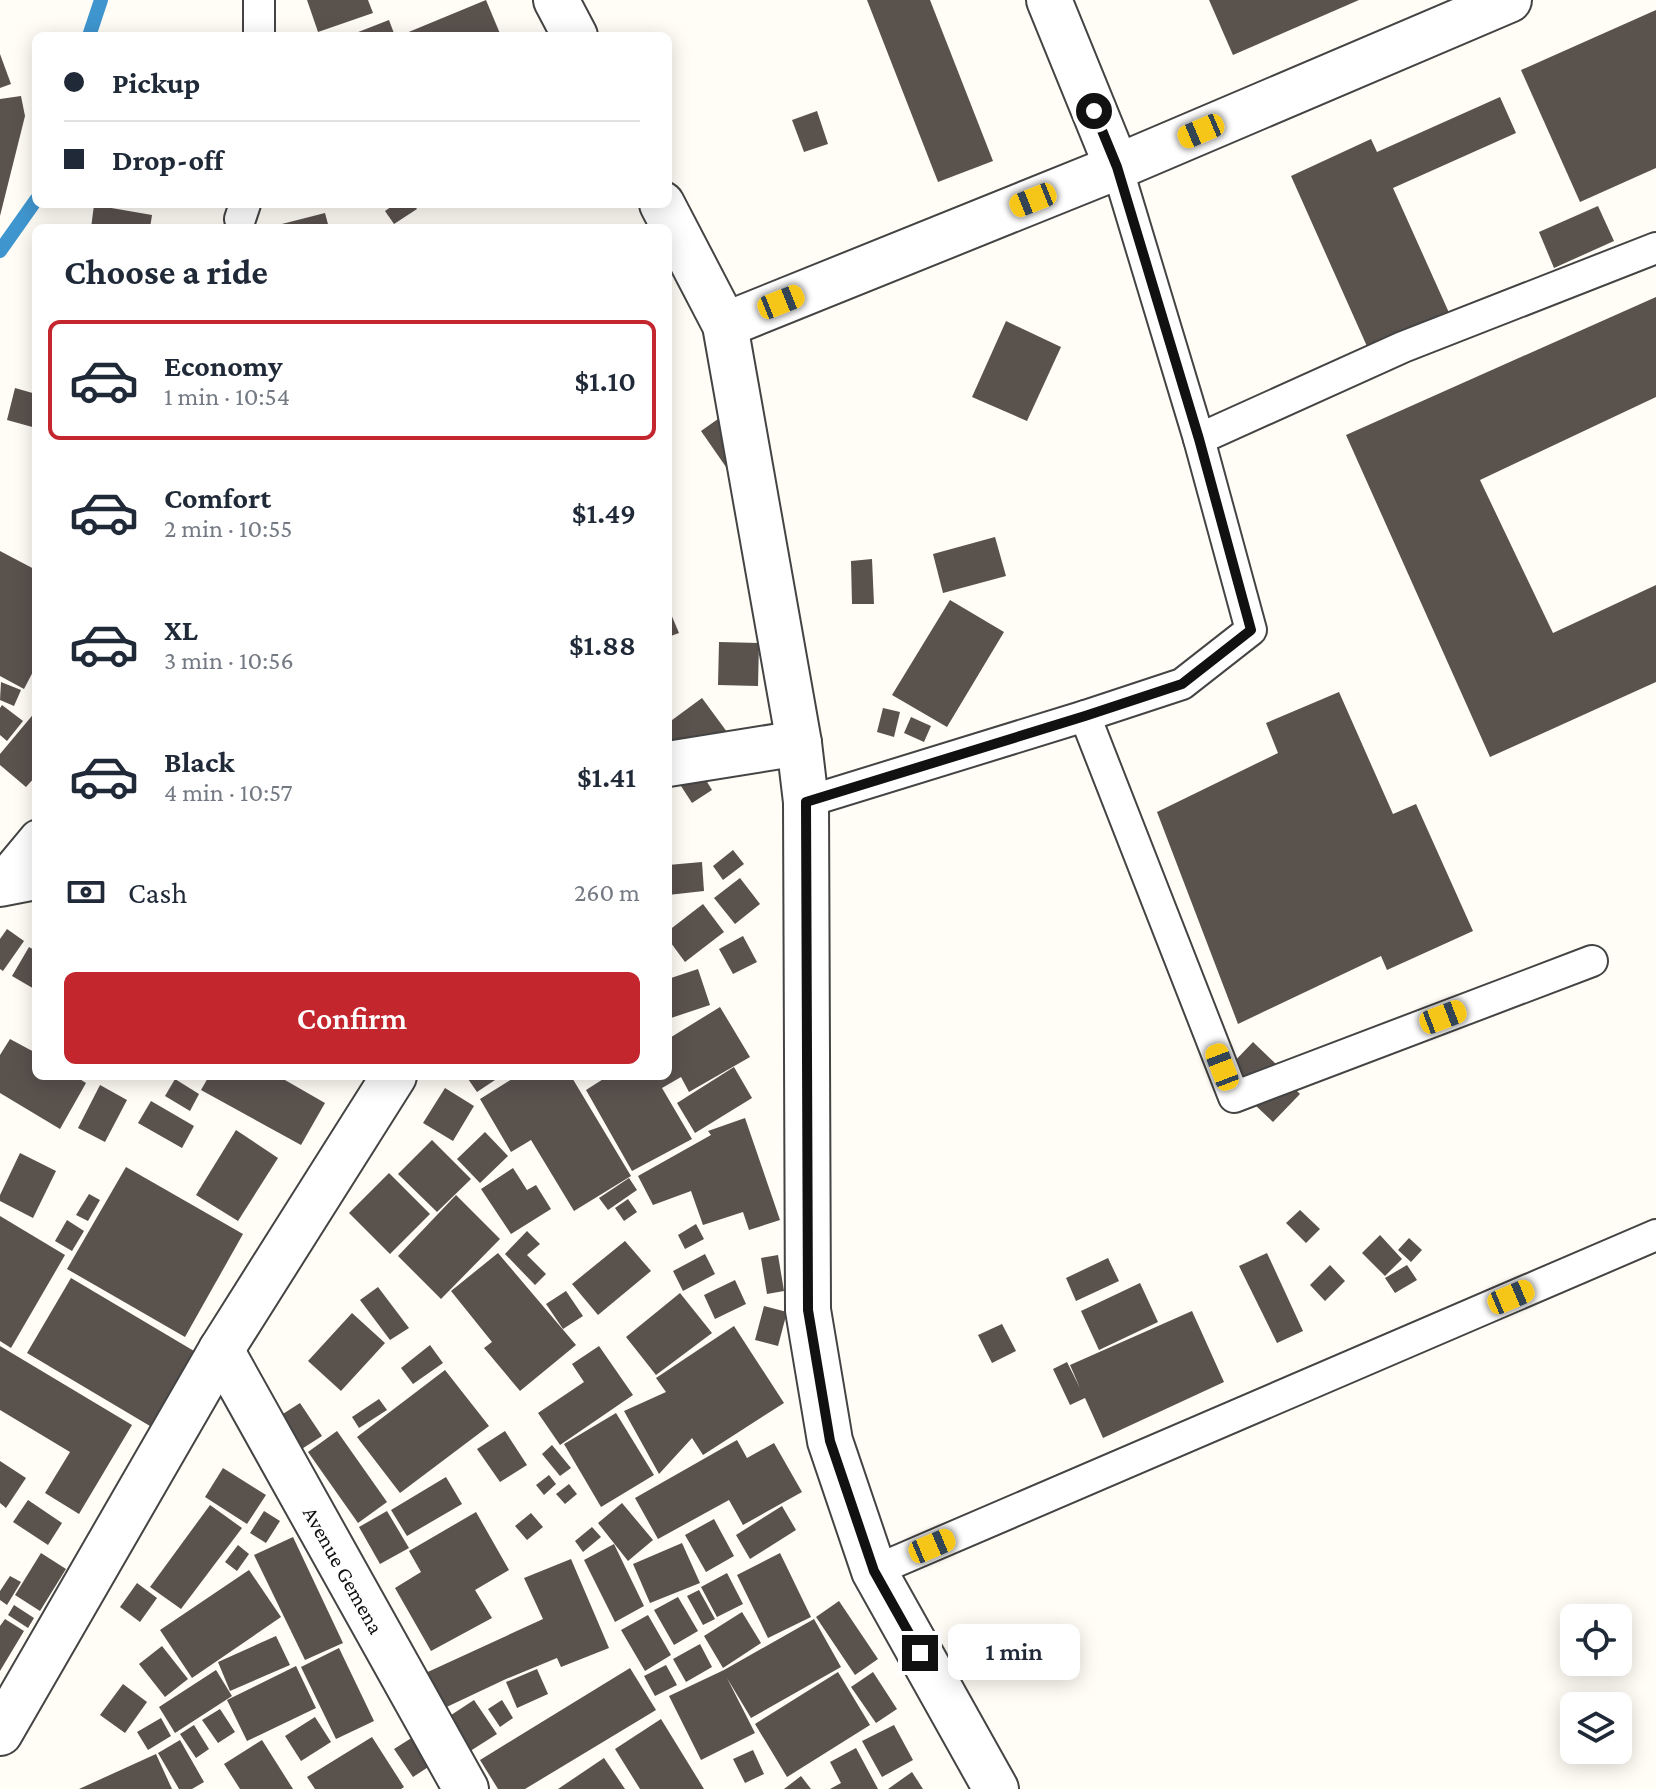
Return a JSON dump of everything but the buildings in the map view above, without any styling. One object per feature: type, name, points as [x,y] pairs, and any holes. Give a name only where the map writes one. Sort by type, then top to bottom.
[{"type":"street","points":[[556,0],[573,32]]},
{"type":"street","points":[[1049,0],[1117,167]]},
{"type":"street","points":[[725,325],[1117,167],[1509,0]]},
{"type":"street","points":[[664,208],[725,325],[799,743],[806,802],[808,1310],[830,1441],[874,1571],[996,1789]]},
{"type":"street","points":[[672,763],[799,743]]},
{"type":"street","points":[[0,882],[32,878]]},
{"type":"street","points":[[0,1733],[221,1350],[391,1080]]},
{"type":"street","name":"Avenue Gemena","points":[[221,1350],[466,1789]]},
{"type":"lane","points":[[259,0],[259,32]]},
{"type":"lane","points":[[806,802],[1182,684],[1251,630],[1199,439],[1117,167]]},
{"type":"lane","points":[[1199,439],[1403,347],[1656,248]]},
{"type":"lane","points":[[1085,716],[1234,1097],[1592,961]]},
{"type":"lane","points":[[0,882],[32,841]]},
{"type":"lane","points":[[874,1571],[1656,1235]]},
{"type":"waterway","points":[[90,32],[101,0]]},
{"type":"waterway","points":[[0,251],[32,206]]},
{"type":"route","points":[[920,1653],[874,1571],[830,1441],[808,1310],[806,802],[1182,684],[1251,630],[1199,439],[1117,167],[1094,111]]}]
